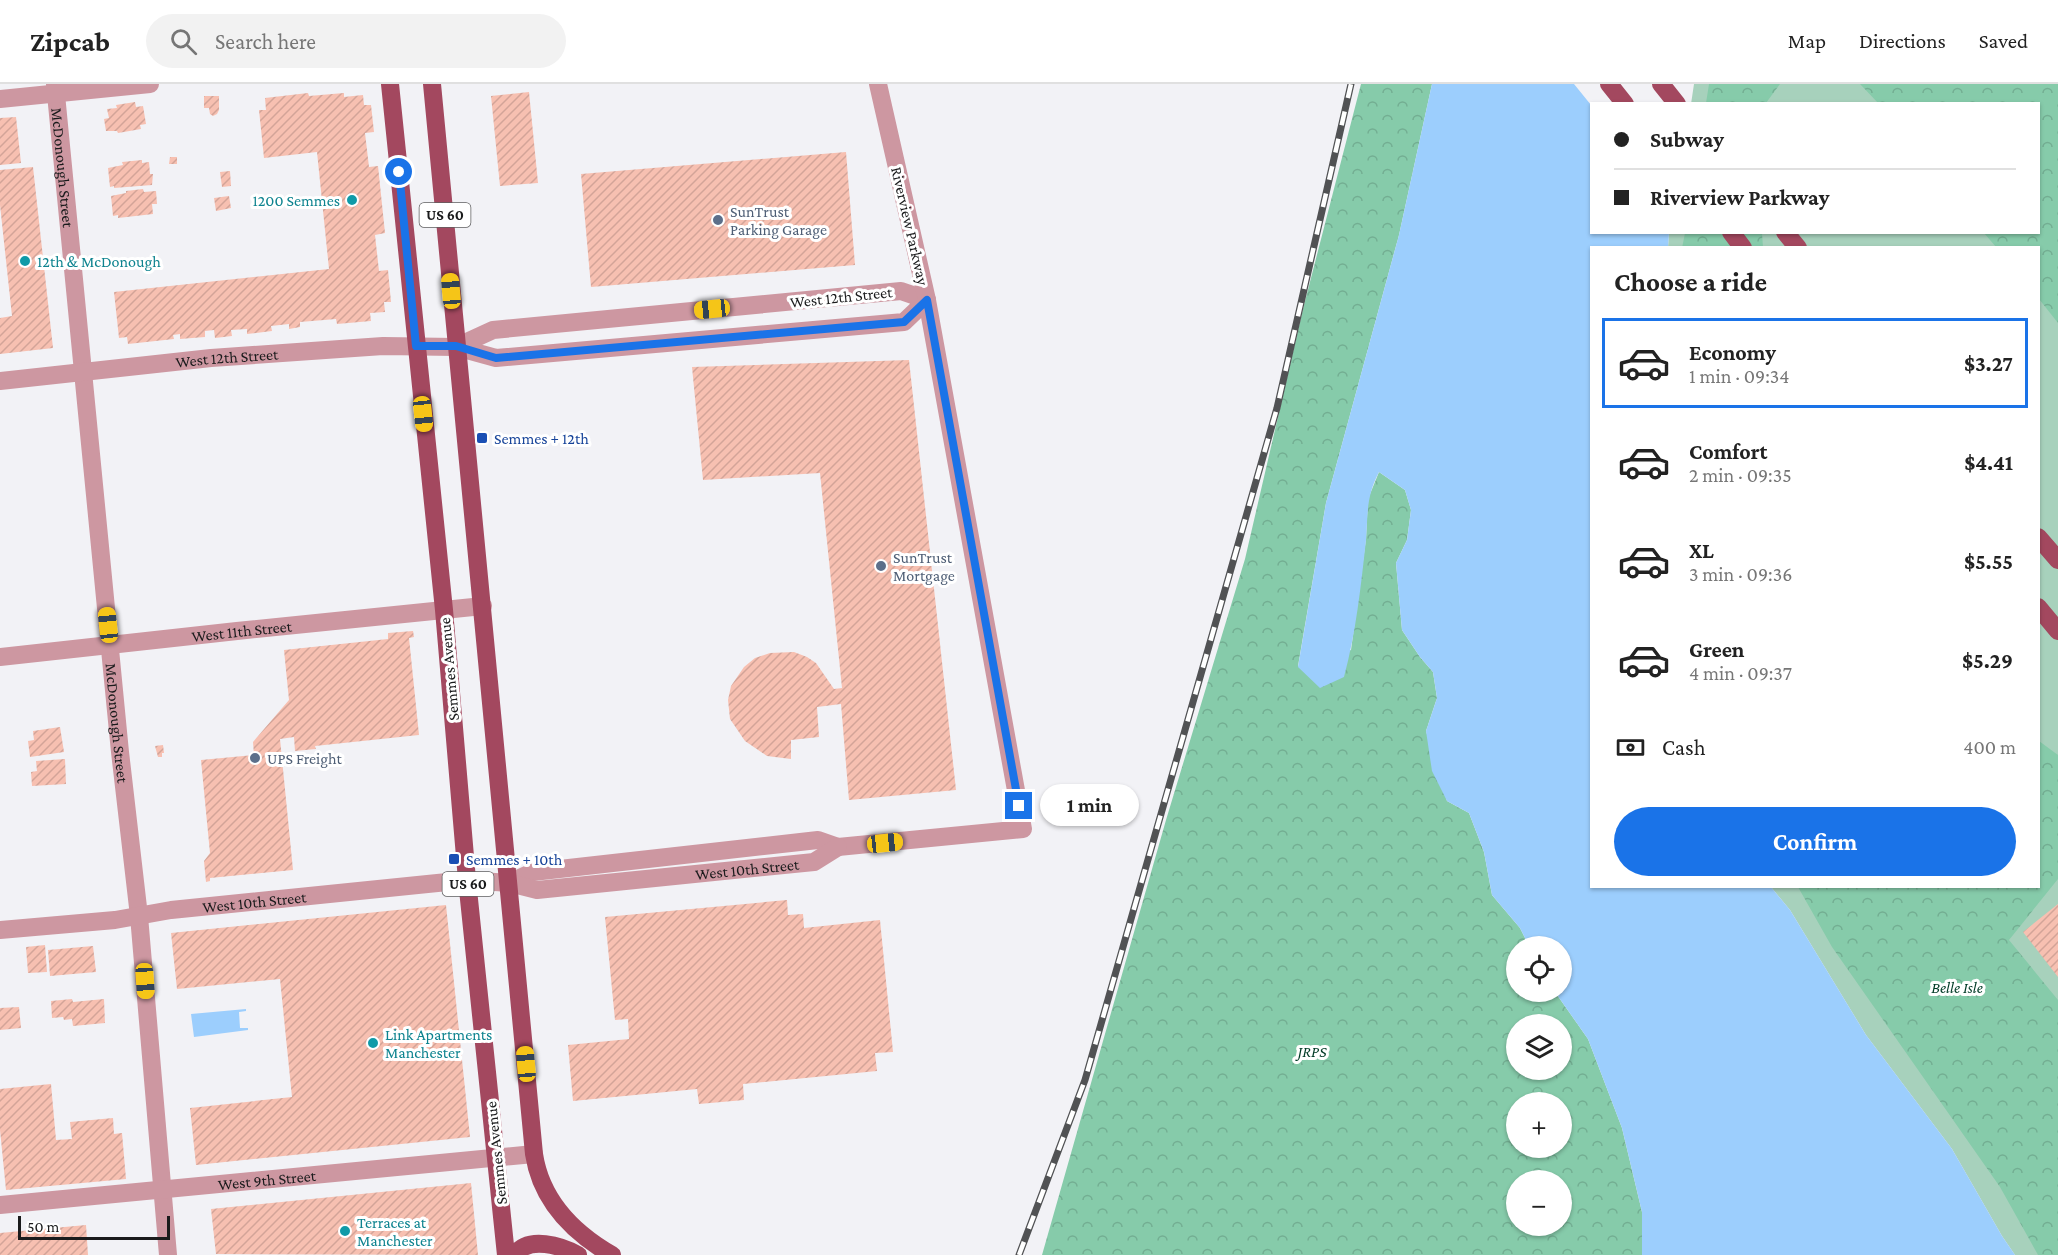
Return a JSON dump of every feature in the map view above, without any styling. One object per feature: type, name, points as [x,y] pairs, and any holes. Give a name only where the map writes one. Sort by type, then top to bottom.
[{"type":"main road","name":"Semmes Avenue","points":[[390,84],[444,610],[467,880],[506,1255]]},
{"type":"main road","name":"US 60","points":[[432,84],[537,1174],[552,1203],[573,1227],[586,1239],[612,1255]]},
{"type":"main road","points":[[1609,84],[1623,102]]},
{"type":"main road","points":[[1661,84],[1675,102]]},
{"type":"main road","points":[[1787,234],[1796,246]]},
{"type":"main road","points":[[2040,539],[2058,560]]},
{"type":"main road","points":[[2040,609],[2058,631]]},
{"type":"main road","points":[[516,1255],[517,1251],[537,1244],[554,1245],[578,1255]]},
{"type":"street","points":[[0,99],[55,89],[150,84]]},
{"type":"street","name":"Riverview Parkway","points":[[878,84],[927,300],[1023,829]]},
{"type":"street","name":"McDonough Street","points":[[55,89],[139,916],[168,1255]]},
{"type":"street","name":"West 12th Street","points":[[0,381],[211,358],[383,346],[456,346],[496,358],[904,322],[927,300],[901,291],[494,330],[456,346]]},
{"type":"street","name":"West 11th Street","points":[[0,657],[483,606]]},
{"type":"street","name":"West 10th Street","points":[[0,930],[115,920],[171,910],[467,880],[509,883],[537,890],[814,862],[838,847],[1023,829]]},
{"type":"street","name":"West 9th Street","points":[[0,1205],[534,1154]]},
{"type":"green space","name":"JRPS","points":[[1361,84],[1432,84],[1399,235],[1326,503],[1298,666],[1351,650],[1366,539],[1368,499],[1379,472],[1405,490],[1411,510],[1407,540],[1396,563],[1402,630],[1433,672],[1437,698],[1426,731],[1447,801],[1469,813],[1484,852],[1492,895],[1524,936],[1506,936],[1506,1002],[1562,1002],[1570,1014],[1506,1014],[1506,1080],[1572,1080],[1572,1016],[1588,1039],[1622,1128],[1642,1212],[1642,1255],[1042,1255],[1166,820],[1245,559],[1303,309]]},
{"type":"green space","name":"Belle Isle","points":[[1691,84],[2058,84],[2058,1255],[2015,1255],[1952,1149],[1866,1035],[1790,910],[1772,888],[2040,888],[2040,246],[1668,246],[1669,234],[2040,234],[2040,102],[1688,102]]},
{"type":"green space","points":[[1709,84],[1780,84],[1767,102],[1706,102]]},
{"type":"green space","points":[[1860,84],[2058,84],[2058,323],[2040,300],[2040,246],[1995,246],[1985,234],[2040,234],[2040,102],[1877,102]]},
{"type":"green space","points":[[1685,234],[1762,234],[1763,246],[1682,246]]},
{"type":"green space","points":[[2040,742],[2058,755],[2058,879],[2009,940],[2058,1000],[2058,1255],[2038,1255],[2000,1187],[1832,947],[1799,888],[2040,888]]},
{"type":"water","points":[[1432,84],[1691,84],[1602,102],[1590,102],[1590,234],[1669,234],[1668,246],[1590,246],[1590,888],[1772,888],[1790,910],[1866,1035],[1952,1149],[2015,1255],[1642,1255],[1642,1212],[1622,1128],[1588,1039],[1562,1002],[1572,1002],[1572,936],[1524,936],[1492,895],[1484,852],[1469,813],[1447,801],[1432,771],[1426,731],[1437,698],[1433,672],[1402,630],[1396,563],[1407,540],[1411,510],[1405,490],[1379,472],[1370,497],[1358,609],[1344,677],[1320,688],[1298,667],[1326,503],[1399,235]]},
{"type":"water","points":[[246,1009],[246,1011],[239,1012],[240,1028],[248,1028],[248,1030],[194,1037],[191,1014]]},
{"type":"pier","points":[[1574,84],[1694,84],[1691,102],[1590,104]]},
{"type":"building","points":[[529,92],[538,183],[500,186],[491,96]]},
{"type":"building","name":"1200 Semmes","points":[[308,93],[309,96],[344,93],[344,97],[363,95],[364,105],[371,105],[374,132],[365,133],[369,167],[378,166],[385,233],[375,235],[379,271],[388,270],[391,302],[384,302],[385,312],[370,313],[371,321],[337,324],[336,319],[300,322],[300,327],[289,329],[289,324],[271,326],[272,331],[247,334],[247,329],[231,330],[232,336],[215,338],[214,330],[205,331],[205,337],[180,339],[180,334],[173,335],[174,339],[128,344],[127,337],[119,338],[114,292],[329,269],[317,152],[264,158],[259,110],[266,110],[265,98]]},
{"type":"building","points":[[204,96],[219,96],[217,114],[213,116],[209,108],[204,108]]},
{"type":"building","points":[[135,102],[136,107],[143,106],[146,124],[140,125],[141,129],[118,133],[117,131],[106,131],[104,119],[109,118],[107,109]]},
{"type":"building","points":[[16,117],[21,163],[0,165],[0,118]]},
{"type":"building","name":"SunTrust Parking Garage","points":[[846,152],[855,265],[591,287],[581,174]]},
{"type":"building","points":[[170,157],[177,157],[177,164],[169,164]]},
{"type":"building","points":[[142,160],[142,163],[149,162],[150,174],[153,174],[152,185],[110,187],[108,168],[123,165],[122,162]]},
{"type":"building","name":"12th & McDonough","points":[[33,167],[53,348],[0,354],[0,318],[12,316],[0,205],[0,170]]},
{"type":"building","points":[[230,171],[231,186],[222,187],[220,172]]},
{"type":"building","points":[[143,189],[144,192],[156,191],[157,204],[152,204],[153,214],[118,218],[118,215],[113,216],[111,196]]},
{"type":"building","points":[[229,196],[231,208],[216,211],[214,198]]},
{"type":"building","name":"SunTrust Mortgage","points":[[909,360],[956,790],[849,800],[841,704],[817,707],[819,737],[791,740],[791,759],[767,756],[745,741],[730,719],[728,700],[731,686],[744,667],[755,658],[770,653],[794,652],[807,657],[816,663],[834,689],[842,688],[820,473],[703,480],[692,367]]},
{"type":"building","name":"UPS Freight","points":[[413,631],[414,637],[409,638],[419,735],[315,746],[316,749],[295,751],[294,737],[280,739],[293,870],[210,878],[210,881],[206,882],[204,861],[210,853],[201,760],[254,755],[253,742],[289,700],[284,650],[388,639],[388,633]]},
{"type":"building","points":[[60,727],[64,752],[30,757],[28,741],[34,740],[33,731]]},
{"type":"building","points":[[163,745],[164,753],[162,757],[158,757],[155,746]]},
{"type":"building","points":[[65,759],[66,784],[32,786],[31,772],[37,771],[36,761]]},
{"type":"building","points":[[787,900],[788,915],[803,914],[804,928],[880,920],[893,1052],[875,1053],[877,1071],[743,1084],[744,1100],[699,1104],[697,1089],[573,1101],[568,1045],[629,1039],[628,1019],[615,1020],[605,917]]},
{"type":"building","points":[[2058,904],[2058,977],[2023,932]]},
{"type":"building","name":"Link Apartments Manchester","points":[[446,905],[470,1137],[196,1165],[190,1108],[292,1097],[280,979],[177,989],[171,933]]},
{"type":"building","points":[[45,945],[47,972],[28,973],[26,947]]},
{"type":"building","points":[[93,946],[96,972],[50,976],[48,950]]},
{"type":"building","points":[[72,999],[73,1002],[104,999],[105,1023],[73,1026],[72,1019],[52,1018],[51,1001]]},
{"type":"building","points":[[19,1007],[21,1028],[0,1030],[0,1008]]},
{"type":"building","points":[[51,1084],[56,1140],[72,1139],[70,1122],[113,1118],[114,1134],[122,1133],[126,1179],[6,1190],[0,1130],[0,1089]]},
{"type":"building","name":"Terraces at Manchester","points":[[471,1183],[478,1255],[216,1254],[211,1209]]},
{"type":"building","points":[[86,1225],[88,1255],[0,1255],[0,1233]]},
{"type":"railway","points":[[1019,1255],[1085,1080],[1277,408],[1351,84]]},
{"type":"place","name":"1200 Semmes","points":[[352,200]]},
{"type":"place","name":"SunTrust Parking Garage","points":[[718,220]]},
{"type":"place","name":"12th & McDonough","points":[[25,261]]},
{"type":"place","name":"Semmes + 12th","points":[[482,438]]},
{"type":"place","name":"SunTrust Mortgage","points":[[881,566]]},
{"type":"place","name":"UPS Freight","points":[[255,758]]},
{"type":"place","name":"Semmes + 10th","points":[[454,859]]},
{"type":"place","name":"Link Apartments Manchester","points":[[373,1043]]},
{"type":"place","name":"Terraces at Manchester","points":[[345,1231]]},
{"type":"route","points":[[399,172],[416,346],[456,346],[496,358],[649,346],[904,322],[927,300],[1019,806]]}]
